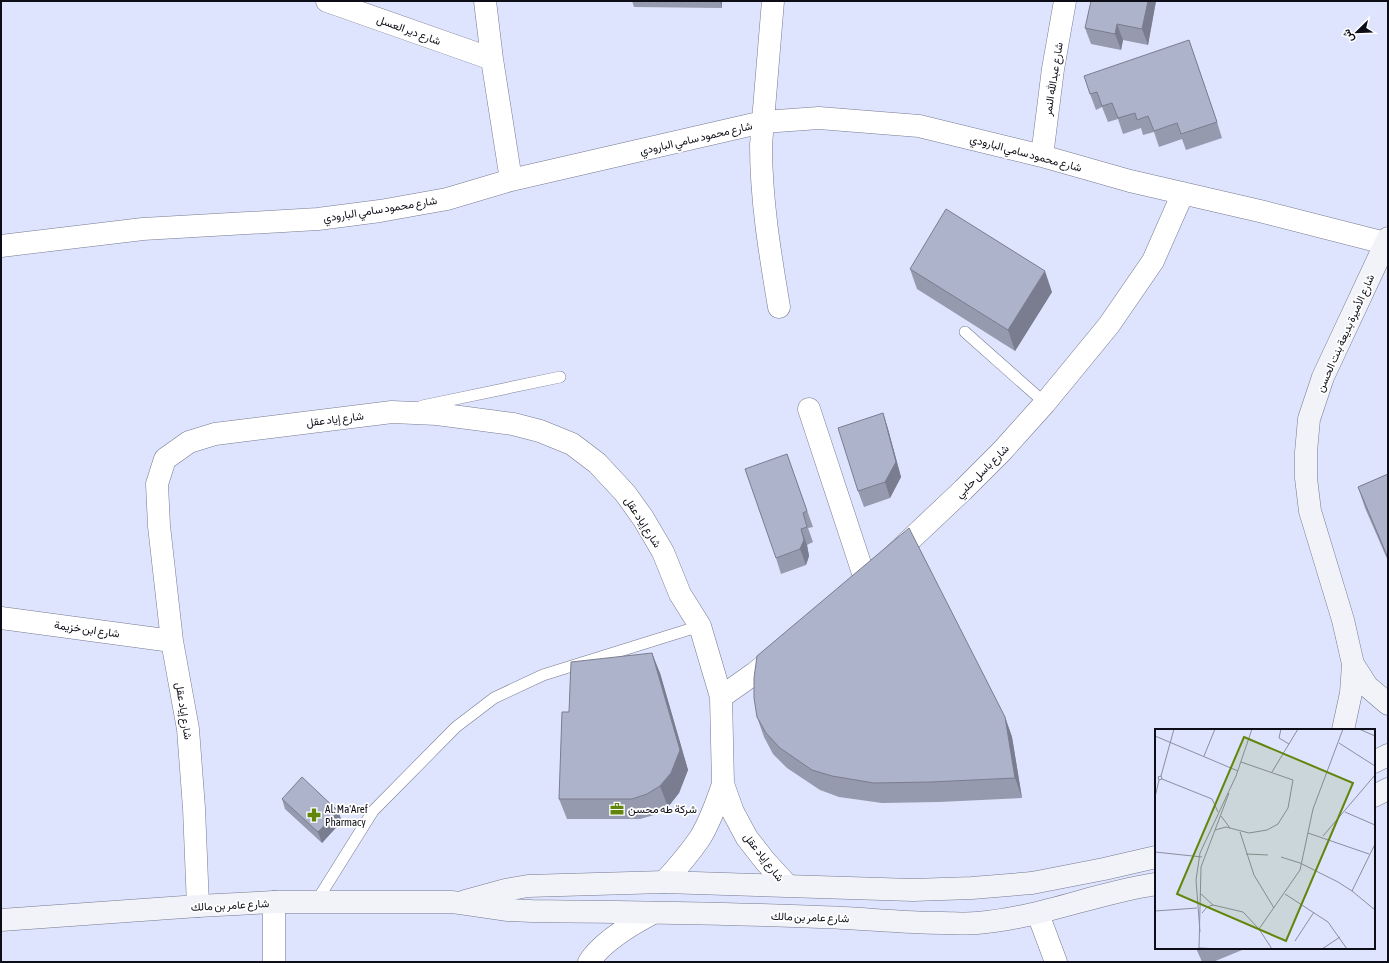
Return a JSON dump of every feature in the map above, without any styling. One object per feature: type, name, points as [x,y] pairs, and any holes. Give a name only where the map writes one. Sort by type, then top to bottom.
[{"type":"street","name":"شارع دير العسل","points":[[327,1],[492,59]]},
{"type":"street","points":[[485,1],[492,59],[511,180]]},
{"type":"street","points":[[773,1],[761,164],[769,247],[779,307]]},
{"type":"street","name":"شارع عبدالله النمر","points":[[1042,156],[1053,69],[1066,1]]},
{"type":"street","name":"شارع محمود سامي البارودي","points":[[1,246],[143,229],[318,219],[380,211],[447,199],[511,180],[763,122],[819,118],[919,126],[1042,156],[1130,181],[1386,241]]},
{"type":"street","name":"شارع باسل حلبي","points":[[848,597],[866,582],[980,474],[1045,403],[1109,326],[1153,261],[1183,193]]},
{"type":"street","name":"شارع الأميرة بديعة بنت الحسن","points":[[1342,729],[1346,721],[1351,693],[1353,664],[1343,620],[1310,511],[1306,478],[1306,452],[1309,419],[1323,377],[1386,241]]},
{"type":"street","points":[[809,409],[866,582]]},
{"type":"street","name":"شارع إياد عقل","points":[[198,906],[194,808],[188,729],[172,641],[159,526],[157,484],[165,459],[189,442],[215,434],[392,412],[437,414],[513,424],[540,431],[572,444],[597,463],[625,493],[643,518],[662,552],[680,594],[700,626],[721,697],[723,784],[733,812],[747,838],[787,886]]},
{"type":"street","name":"شارع ابن خزيمة","points":[[1,618],[172,641]]},
{"type":"street","points":[[721,697],[755,673],[794,641]]},
{"type":"street","name":"شارع الأميرة بديعة بنت الحسن","points":[[1353,664],[1367,686],[1388,704]]},
{"type":"street","points":[[1375,762],[1388,756]]},
{"type":"street","name":"شارع إياد عقل","points":[[664,882],[684,861],[700,837],[714,811],[723,784]]},
{"type":"street","points":[[1375,796],[1388,789]]},
{"type":"street","name":"شارع عامر بن مالك","points":[[460,902],[505,890],[528,886],[664,882],[912,890],[972,888],[1032,884],[1155,857]]},
{"type":"street","points":[[1032,884],[1038,914],[1056,962]]},
{"type":"street","name":"شارع عامر بن مالك","points":[[1,920],[274,902],[460,902],[508,910],[787,915],[908,923],[968,923],[1007,920],[1038,914],[1130,888],[1155,884]]},
{"type":"street","points":[[274,902],[274,962]]},
{"type":"street","points":[[589,962],[592,957],[607,943],[653,913]]},
{"type":"lane","points":[[966,332],[1045,403]]},
{"type":"lane","points":[[392,412],[560,377]]},
{"type":"lane","points":[[316,902],[373,811],[456,727],[494,698],[543,675],[700,626]]},
{"type":"building","points":[[1091,1],[1148,1],[1142,29],[1117,24],[1115,34],[1085,28]]},
{"type":"building","points":[[1189,40],[1217,122],[1181,134],[1177,123],[1154,131],[1148,116],[1137,120],[1135,113],[1118,118],[1112,103],[1102,106],[1097,92],[1090,94],[1084,76]]},
{"type":"building","points":[[946,209],[1045,271],[1008,330],[910,269]]},
{"type":"building","points":[[883,413],[896,462],[885,482],[858,491],[838,428]]},
{"type":"building","points":[[787,454],[807,511],[803,513],[807,527],[801,529],[804,540],[800,549],[776,558],[745,469]]},
{"type":"building","points":[[1388,474],[1388,558],[1358,487]]},
{"type":"building","points":[[909,528],[1005,717],[1015,778],[874,783],[832,776],[812,770],[780,748],[766,733],[757,717],[754,698],[754,678],[757,656]]},
{"type":"building","points":[[652,653],[680,750],[671,773],[660,786],[647,794],[632,799],[559,799],[562,712],[569,712],[571,662]]},
{"type":"building","name":"Al. Ma'Aref Pharmacy","points":[[302,777],[338,811],[318,832],[282,799]]},
{"type":"place","name":"شركة طه محسن","points":[[617,809]]},
{"type":"place","name":"Al. Ma'Aref Pharmacy","points":[[314,815]]}]
